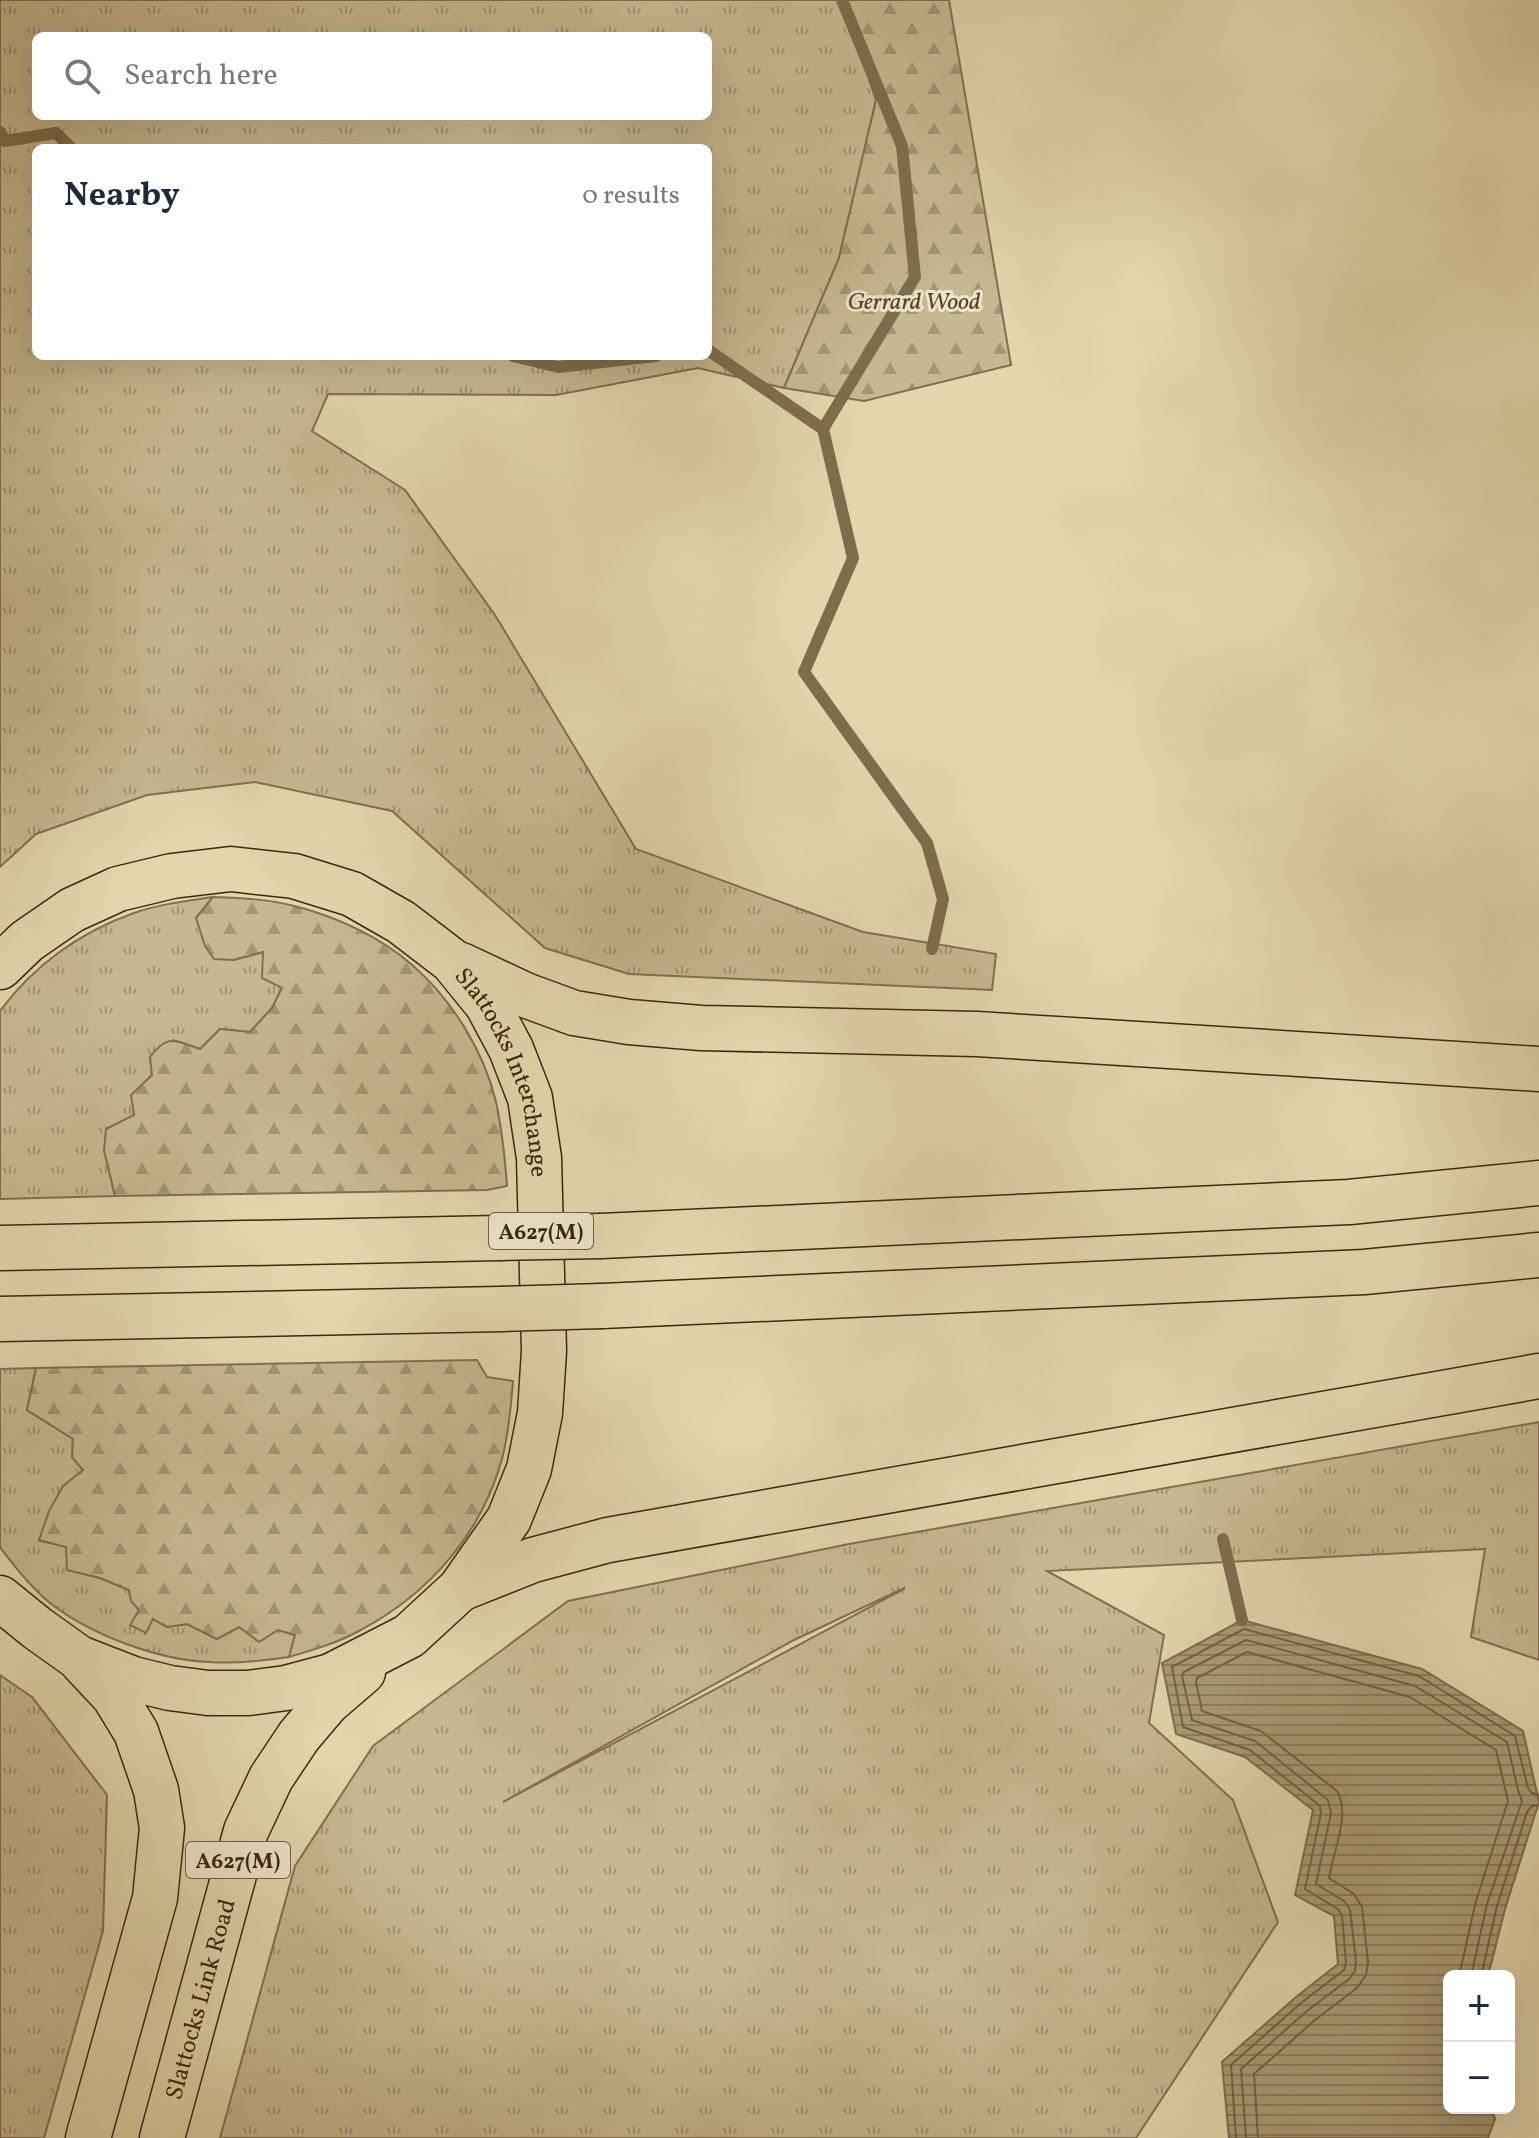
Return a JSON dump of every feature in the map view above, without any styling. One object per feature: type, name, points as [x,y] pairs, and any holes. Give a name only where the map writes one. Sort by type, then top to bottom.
[{"type":"highway","name":"Slattocks Interchange","points":[[0,967],[27,941],[72,910],[118,889],[172,876],[231,869],[294,876],[352,894],[401,922],[452,961],[487,1004],[511,1049],[530,1098],[539,1158],[544,1351],[540,1413],[529,1469],[509,1519],[460,1589],[409,1636],[331,1676],[286,1688],[248,1693],[208,1693],[170,1688],[133,1679],[79,1658],[1,1600]]},
{"type":"highway","name":"A627(M)","points":[[452,961],[525,995],[574,1013],[629,1022],[701,1028],[977,1034],[1539,1069]]},
{"type":"highway","name":"A627(M)","points":[[0,1248],[601,1236],[1349,1202],[1539,1183]]},
{"type":"highway","points":[[0,1319],[602,1306],[1364,1272],[1539,1255]]},
{"type":"highway","name":"A627(M)","points":[[460,1589],[533,1560],[608,1540],[1539,1376]]},
{"type":"highway","name":"Slattocks Link Road","points":[[162,2138],[246,1831],[271,1778],[299,1736],[327,1703],[409,1636]]},
{"type":"highway","name":"A627(M)","points":[[79,1658],[104,1683],[136,1732],[153,1781],[162,1828],[155,1898],[88,2138]]},
{"type":"green space","points":[[0,0],[843,0],[876,100],[839,258],[784,388],[698,368],[556,395],[328,394],[312,431],[405,490],[495,615],[636,849],[863,932],[996,954],[992,990],[629,974],[545,948],[392,811],[255,782],[147,795],[36,834],[0,867]]},
{"type":"green space","name":"Gerrard Wood","points":[[843,0],[949,0],[1011,365],[864,401],[784,388],[839,258],[876,100]]},
{"type":"green space","points":[[213,897],[196,918],[233,960],[263,952],[283,988],[272,1008],[250,1032],[220,1029],[200,1049],[173,1040],[150,1057],[152,1075],[132,1095],[134,1115],[104,1150],[115,1196],[0,1199],[0,1011],[43,965],[95,930],[144,910]]},
{"type":"green space","points":[[213,897],[277,902],[328,916],[386,945],[426,978],[464,1027],[491,1083],[503,1144],[507,1186],[487,1190],[115,1196],[104,1150],[106,1129],[134,1115],[131,1095],[152,1075],[150,1057],[156,1049],[172,1041],[200,1049],[220,1029],[250,1032],[272,1008],[282,988],[262,978],[263,952],[233,960],[214,959],[205,946],[196,918]]},
{"type":"green space","points":[[477,1360],[487,1377],[513,1381],[503,1455],[482,1510],[450,1558],[430,1580],[384,1616],[342,1639],[289,1657],[295,1635],[278,1630],[259,1642],[239,1627],[217,1639],[187,1624],[167,1627],[153,1619],[146,1633],[130,1625],[139,1610],[131,1601],[129,1590],[100,1578],[67,1570],[66,1547],[39,1540],[49,1511],[63,1486],[83,1470],[72,1457],[73,1439],[27,1410],[36,1368]]},
{"type":"green space","points":[[36,1368],[27,1410],[73,1439],[72,1457],[83,1470],[40,1541],[66,1546],[68,1570],[129,1590],[131,1601],[140,1610],[145,1633],[153,1619],[167,1627],[187,1624],[217,1639],[239,1627],[278,1630],[295,1635],[289,1657],[219,1663],[169,1657],[88,1627],[47,1600],[25,1578],[0,1547],[0,1369]]},
{"type":"green space","points":[[1539,1422],[1539,1660],[1471,1637],[1485,1549],[1047,1571],[1164,1635],[1149,1723],[1233,1800],[1278,1922],[1136,2138],[220,2138],[295,1866],[373,1746],[568,1601],[849,1544]],"holes":[[[904,1589],[503,1802],[794,1640]]]},
{"type":"green space","points":[[0,1675],[32,1697],[107,1795],[103,1931],[44,2138],[0,2138]]},
{"type":"water","points":[[1242,1620],[1422,1669],[1523,1731],[1539,1802],[1490,1970],[1443,1970],[1443,2114],[1494,2114],[1495,2119],[1488,2138],[1229,2138],[1222,2062],[1338,1964],[1334,1916],[1295,1895],[1313,1810],[1245,1757],[1176,1734],[1162,1663]]},
{"type":"waterway","points":[[842,0],[902,146],[915,277],[823,429],[853,558],[804,672],[927,843],[943,899],[932,949]]},
{"type":"waterway","points":[[0,132],[5,141],[56,133],[67,144]]},
{"type":"waterway","points":[[712,353],[823,429]]},
{"type":"waterway","points":[[529,360],[558,367],[620,360]]},
{"type":"waterway","points":[[1223,1539],[1242,1620]]}]
